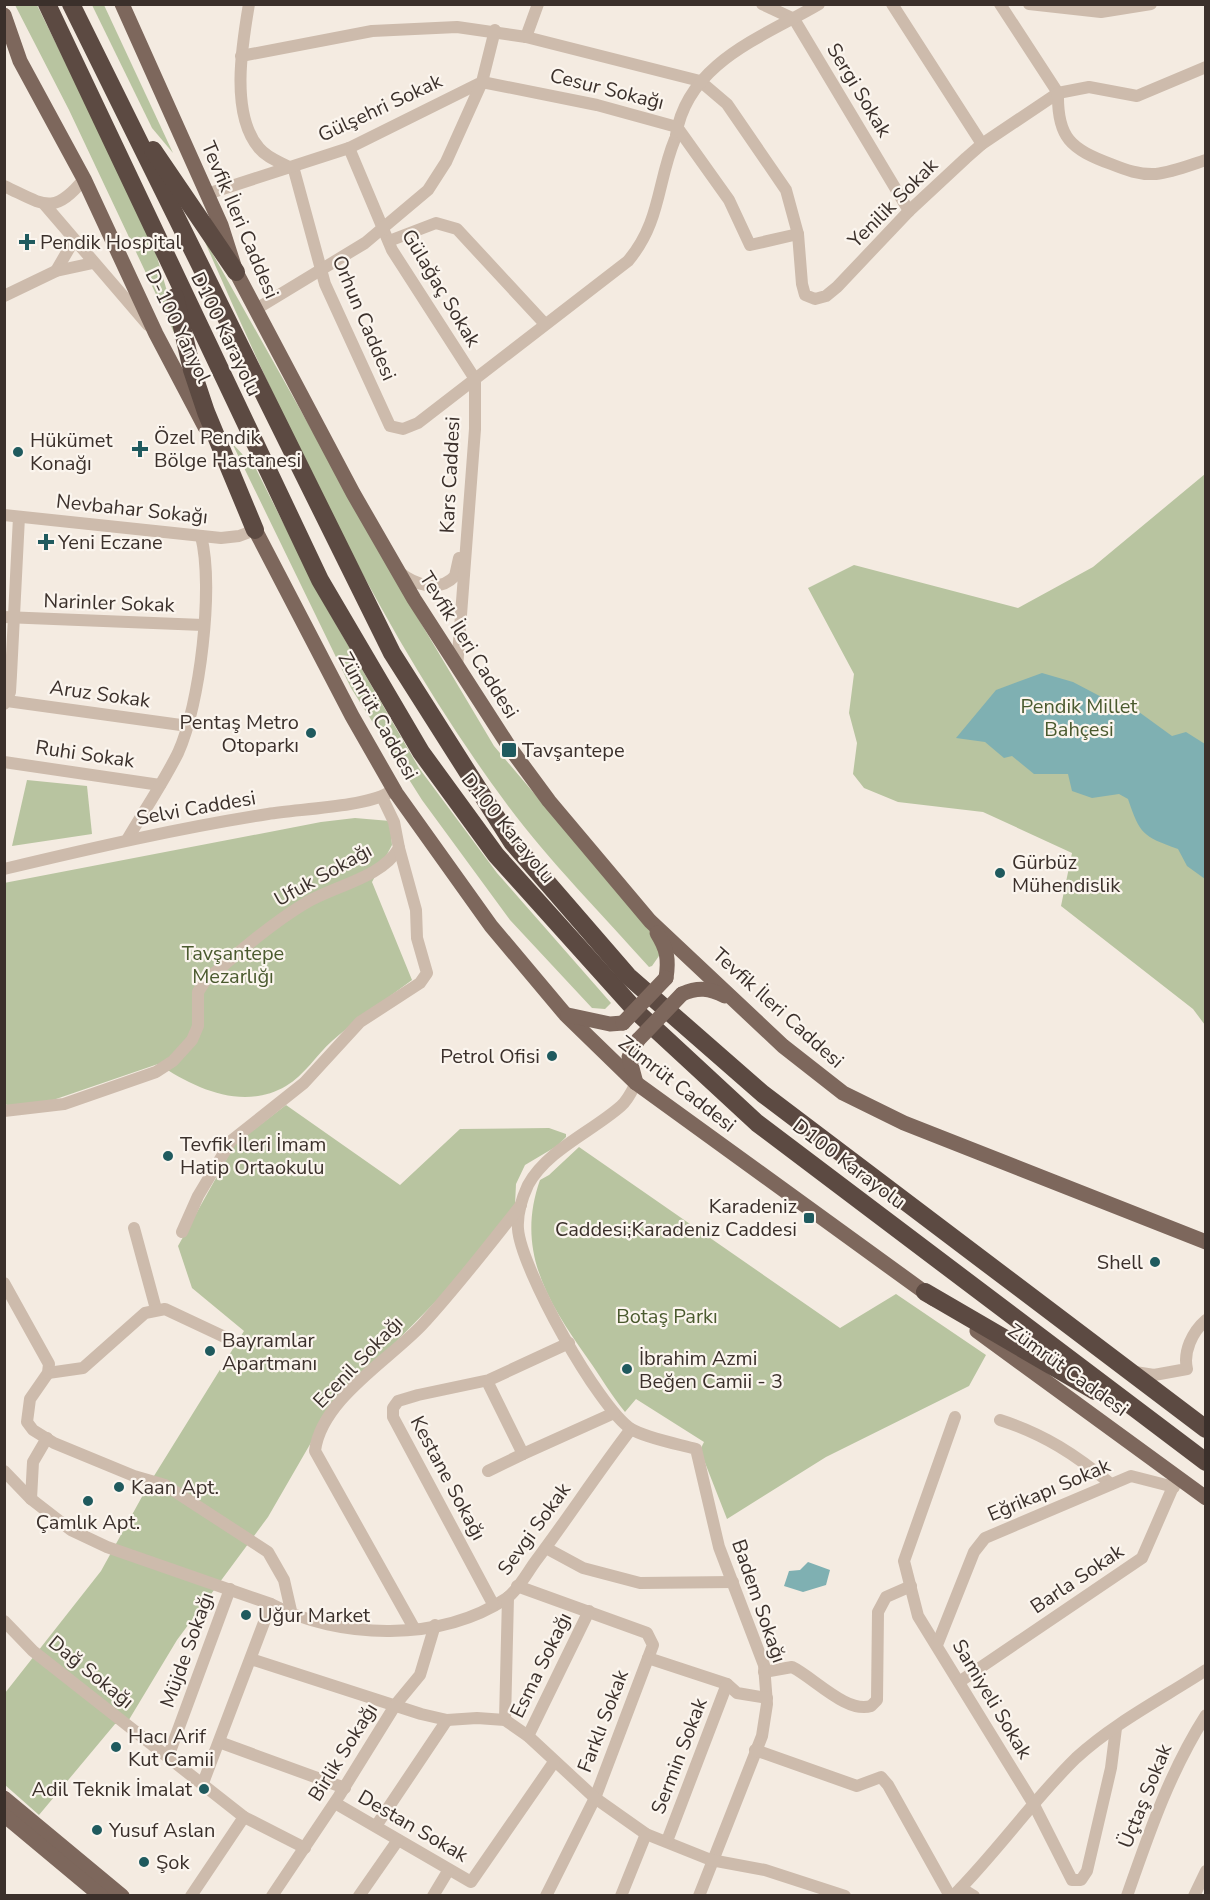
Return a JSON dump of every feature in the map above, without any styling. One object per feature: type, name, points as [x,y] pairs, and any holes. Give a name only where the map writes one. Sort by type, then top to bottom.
[{"type":"highway","name":"D100 Karayolu","points":[[47,4],[170,269],[320,580],[421,752],[496,855],[638,1013],[757,1123],[1206,1462]]},
{"type":"highway","name":"D100 Karayolu","points":[[72,4],[113,92],[392,653],[512,842],[628,976],[763,1094],[1206,1429]]},
{"type":"highway","points":[[113,92],[236,272]]},
{"type":"highway","points":[[170,269],[192,370],[206,412],[255,530]]},
{"type":"highway","points":[[925,1292],[1167,1433]]},
{"type":"main road","points":[[111,4],[236,272]]},
{"type":"main road","name":"Tevfik İleri Caddesi","points":[[122,4],[221,225],[236,272],[353,493],[457,668],[510,748],[549,801],[650,921],[817,1075],[866,1106],[1206,1242]]},
{"type":"main road","points":[[5,19],[20,61],[64,140]]},
{"type":"main road","points":[[4,51],[64,140]]},
{"type":"main road","name":"D-100 Yanyol","points":[[64,140],[156,334],[255,530]]},
{"type":"main road","name":"Zümrüt Caddesi","points":[[255,530],[352,716],[388,793],[491,926],[565,1014],[636,1083],[925,1292],[1176,1482],[1206,1498]]},
{"type":"main road","points":[[565,1014],[609,1024],[623,1023],[666,978],[669,960],[666,946],[650,921]]},
{"type":"main road","points":[[636,1083],[629,1057],[638,1040],[682,994],[692,989],[709,988],[736,1001]]},
{"type":"main road","points":[[4,1798],[122,1896]]},
{"type":"main road","points":[[4,1815],[101,1896]]},
{"type":"street","points":[[249,4],[241,56],[241,91],[251,136],[266,155],[288,166]]},
{"type":"street","points":[[526,37],[538,4]]},
{"type":"street","points":[[762,4],[794,19]]},
{"type":"street","points":[[474,408],[474,379],[568,306],[585,300],[618,276],[633,263],[649,242],[669,190],[676,152],[676,133],[684,108],[700,81],[715,65],[819,4]]},
{"type":"street","points":[[892,4],[982,144]]},
{"type":"street","points":[[1000,4],[1058,93],[1058,110],[1062,128],[1066,138],[1081,152],[1127,171],[1143,174],[1158,174],[1206,160]]},
{"type":"street","points":[[1029,4],[1101,12],[1151,4]]},
{"type":"street","name":"Sergi Sokak","points":[[794,19],[909,211]]},
{"type":"street","points":[[241,56],[372,31],[457,27],[495,30],[700,81],[727,104],[786,190],[798,234]]},
{"type":"street","points":[[256,309],[365,243],[420,198],[437,178],[482,82],[495,30]]},
{"type":"street","points":[[1058,93],[1089,87],[1137,96],[1206,67]]},
{"type":"street","name":"Gülşehri Sokak","points":[[207,194],[349,148],[482,82]]},
{"type":"street","name":"Cesur Sokağı","points":[[482,82],[586,103],[676,133],[729,200],[750,244],[798,234]]},
{"type":"street","name":"Yenilik Sokak","points":[[798,234],[805,295],[815,299],[826,296],[909,211],[982,144],[1058,93]]},
{"type":"street","name":"Gülağaç Sokak","points":[[349,148],[388,241],[474,379]]},
{"type":"street","name":"Orhun Caddesi","points":[[288,166],[297,176],[320,269],[390,426],[403,429],[418,423],[474,379]]},
{"type":"street","points":[[45,206],[73,193],[84,179]]},
{"type":"street","points":[[4,186],[45,206],[156,334]]},
{"type":"street","points":[[388,241],[436,223],[457,230],[545,324]]},
{"type":"street","points":[[56,271],[74,240]]},
{"type":"street","points":[[4,296],[56,271],[93,262]]},
{"type":"street","name":"Kars Caddesi","points":[[398,571],[423,585],[443,585],[455,576],[459,568],[468,430],[474,408]]},
{"type":"street","name":"Kars Caddesi","points":[[457,668],[475,429],[474,408]]},
{"type":"street","name":"Nevbahar Sokağı","points":[[4,515],[201,536],[238,536],[255,530]]},
{"type":"street","points":[[6,703],[11,675],[9,618],[19,517]]},
{"type":"street","points":[[127,840],[179,751],[188,726],[196,687],[208,587],[207,559],[201,536]]},
{"type":"street","name":"Narinler Sokak","points":[[9,618],[203,625]]},
{"type":"street","name":"Aruz Sokak","points":[[6,703],[188,726]]},
{"type":"street","name":"Ruhi Sokak","points":[[4,762],[160,784]]},
{"type":"street","name":"Selvi Caddesi","points":[[4,869],[127,840],[388,793]]},
{"type":"street","name":"Ufuk Sokağı","points":[[4,1111],[64,1104],[156,1072],[173,1061],[192,1040],[198,1026],[198,992],[205,981],[269,928],[297,909],[369,873],[394,856],[399,849],[388,793]]},
{"type":"street","points":[[182,1232],[198,1196],[231,1141],[304,1083],[360,1022],[420,983],[427,973],[417,938],[416,910],[399,849]]},
{"type":"street","points":[[631,1429],[614,1413],[554,1322],[526,1263],[518,1229],[521,1204],[528,1186],[539,1170],[623,1105],[636,1083]]},
{"type":"street","name":"Ecenil Sokağı","points":[[414,1628],[315,1451],[316,1440],[340,1402],[422,1325],[521,1204]]},
{"type":"street","points":[[134,1228],[156,1309]]},
{"type":"street","points":[[4,1283],[49,1364],[48,1373],[30,1399],[27,1422],[47,1438],[134,1476],[165,1485],[268,1552],[284,1580],[292,1615]]},
{"type":"street","points":[[48,1373],[83,1368],[144,1313],[156,1309],[165,1309],[231,1340]]},
{"type":"street","points":[[1128,1370],[1154,1376],[1187,1369],[1185,1361],[1189,1345],[1206,1320]]},
{"type":"street","points":[[523,1454],[487,1381],[569,1343]]},
{"type":"street","name":"Kestane Sokağı","points":[[487,1381],[398,1401],[393,1408],[393,1417],[493,1604]]},
{"type":"street","points":[[488,1471],[614,1413]]},
{"type":"street","points":[[764,1672],[792,1667],[832,1695],[860,1707],[871,1706],[877,1700],[878,1612],[886,1597],[911,1586],[904,1561],[955,1417]]},
{"type":"street","points":[[1000,1420],[1033,1431],[1062,1446],[1111,1484]]},
{"type":"street","name":"Sevgi Sokak","points":[[4,1471],[31,1498],[71,1530],[107,1547],[271,1604],[292,1615],[358,1631],[379,1632],[435,1625],[466,1617],[508,1597],[631,1429]]},
{"type":"street","name":"Badem Sokağı","points":[[631,1429],[696,1449],[719,1547],[755,1635],[764,1672],[767,1698],[762,1736],[711,1860],[699,1896]]},
{"type":"street","points":[[31,1498],[33,1462],[47,1438]]},
{"type":"street","name":"Eğrikapı Sokak","points":[[937,1646],[974,1552],[985,1538],[1131,1476],[1176,1482]]},
{"type":"street","name":"Barla Sokak","points":[[959,1682],[1142,1558],[1176,1482]]},
{"type":"street","points":[[546,1548],[583,1568],[640,1583],[733,1582]]},
{"type":"street","points":[[517,1586],[647,1633],[653,1644],[648,1658],[727,1684],[737,1693],[767,1698]]},
{"type":"street","name":"Samiyeli Sokak","points":[[911,1586],[918,1617],[1033,1803],[1072,1880],[1081,1880],[1086,1871],[1111,1768],[1116,1728]]},
{"type":"street","name":"Müjde Sokağı","points":[[168,1757],[230,1589]]},
{"type":"street","points":[[505,1720],[508,1597]]},
{"type":"street","points":[[203,1783],[271,1604]]},
{"type":"street","name":"Esma Sokağı","points":[[528,1736],[588,1611]]},
{"type":"street","name":"Dağ Sokağı","points":[[4,1621],[33,1651],[244,1817],[305,1848]]},
{"type":"street","name":"Birlik Sokağı","points":[[272,1896],[345,1788],[396,1704],[420,1675],[435,1625]]},
{"type":"street","name":"Farklı Sokak","points":[[546,1896],[595,1798],[648,1658]]},
{"type":"street","points":[[251,1659],[447,1720],[477,1718],[505,1720],[528,1736],[595,1798],[646,1834],[711,1860],[765,1870],[845,1896]]},
{"type":"street","points":[[955,1893],[1033,1803],[1078,1757],[1116,1728],[1206,1670]]},
{"type":"street","name":"Sermin Sokak","points":[[667,1841],[727,1684]]},
{"type":"street","name":"Üçtaş Sokak","points":[[1127,1896],[1158,1807],[1183,1750],[1206,1715]]},
{"type":"street","points":[[376,1826],[447,1720]]},
{"type":"street","points":[[219,1742],[345,1788]]},
{"type":"street","points":[[755,1750],[857,1786],[881,1777],[955,1893],[974,1896]]},
{"type":"street","name":"Destan Sokak","points":[[335,1803],[448,1871],[471,1882],[554,1762]]},
{"type":"street","points":[[191,1896],[244,1817]]},
{"type":"street","points":[[621,1896],[646,1834]]},
{"type":"street","points":[[359,1896],[398,1840]]},
{"type":"street","points":[[433,1896],[448,1871]]},
{"type":"street","points":[[1194,1896],[1206,1871]]},
{"type":"green space","points":[[15,5],[37,5],[111,155],[155,250],[187,360],[69,110]]},
{"type":"green space","points":[[92,5],[104,5],[173,153],[152,128]]},
{"type":"green space","points":[[201,233],[406,598],[494,746],[653,934],[661,953],[652,966],[649,967],[522,824],[460,737],[417,669],[376,599],[301,454]]},
{"type":"green space","points":[[232,443],[256,469],[322,600],[419,768],[497,873],[611,1003],[605,1009],[592,1008],[510,920],[422,800],[351,688]]},
{"type":"green space","name":"Pendik Millet Bahçesi","points":[[1205,474],[1205,1025],[1193,1009],[1061,906],[1072,853],[983,812],[898,802],[864,788],[853,774],[857,743],[849,713],[854,674],[808,588],[854,565],[1018,608],[1093,567]]},
{"type":"green space","points":[[27,780],[87,786],[92,834],[12,846]]},
{"type":"green space","name":"Tavşantepe Mezarlığı","points":[[355,818],[390,821],[392,845],[372,882],[412,980],[342,1033],[293,1081],[270,1093],[253,1097],[237,1097],[204,1089],[158,1064],[24,1110],[4,1104],[4,883],[321,822]]},
{"type":"green space","points":[[286,1105],[400,1185],[460,1129],[549,1128],[566,1134],[566,1137],[557,1146],[525,1165],[516,1184],[515,1205],[443,1294],[331,1408],[268,1517],[177,1640],[127,1723],[115,1724],[39,1815],[5,1785],[5,1693],[101,1571],[149,1484],[244,1331],[192,1288],[178,1246],[235,1144]]},
{"type":"green space","name":"Botaş Parkı","points":[[579,1147],[840,1328],[896,1294],[986,1355],[969,1386],[826,1457],[727,1519],[700,1450],[704,1442],[636,1399],[625,1412],[573,1338],[540,1275],[531,1230],[533,1206],[540,1180],[549,1175]]},
{"type":"water","points":[[1042,673],[1073,682],[1113,703],[1128,704],[1172,736],[1186,732],[1205,744],[1205,879],[1187,866],[1178,849],[1157,841],[1144,832],[1136,820],[1128,799],[1119,794],[1092,798],[1072,791],[1068,774],[1034,774],[1012,756],[1004,758],[985,742],[956,738],[996,690]]},
{"type":"water","points":[[808,1562],[830,1570],[826,1585],[803,1592],[784,1586],[789,1571],[800,1570]]},
{"type":"place","name":"Pendik Hospital","points":[[27,242]]},
{"type":"place","name":"Özel Pendik Bölge Hastanesi","points":[[140,449]]},
{"type":"place","name":"Hükümet Konağı","points":[[18,452]]},
{"type":"place","name":"Yeni Eczane","points":[[46,542]]},
{"type":"place","name":"Pentaş Metro Otoparkı","points":[[311,733]]},
{"type":"place","name":"Tavşantepe","points":[[509,750]]},
{"type":"place","name":"Gürbüz Mühendislik","points":[[1000,873]]},
{"type":"place","name":"Petrol Ofisi","points":[[552,1056]]},
{"type":"place","name":"Tevfik İleri İmam Hatip Ortaokulu","points":[[168,1156]]},
{"type":"place","name":"Karadeniz Caddesi;Karadeni̇z Caddesi̇","points":[[809,1218]]},
{"type":"place","name":"Shell","points":[[1155,1262]]},
{"type":"place","name":"Bayramlar Apartmanı","points":[[210,1351]]},
{"type":"place","name":"İbrahim Azmi Beğen Camii - 3","points":[[627,1369]]},
{"type":"place","name":"Kaan Apt.","points":[[119,1487]]},
{"type":"place","name":"Çamlık Apt.","points":[[88,1501]]},
{"type":"place","name":"Uğur Market","points":[[246,1615]]},
{"type":"place","name":"Hacı Arif Kut Camii","points":[[116,1747]]},
{"type":"place","name":"Adil Teknik İmalat","points":[[204,1789]]},
{"type":"place","name":"Yusuf Aslan","points":[[97,1830]]},
{"type":"place","name":"Şok","points":[[144,1862]]}]
